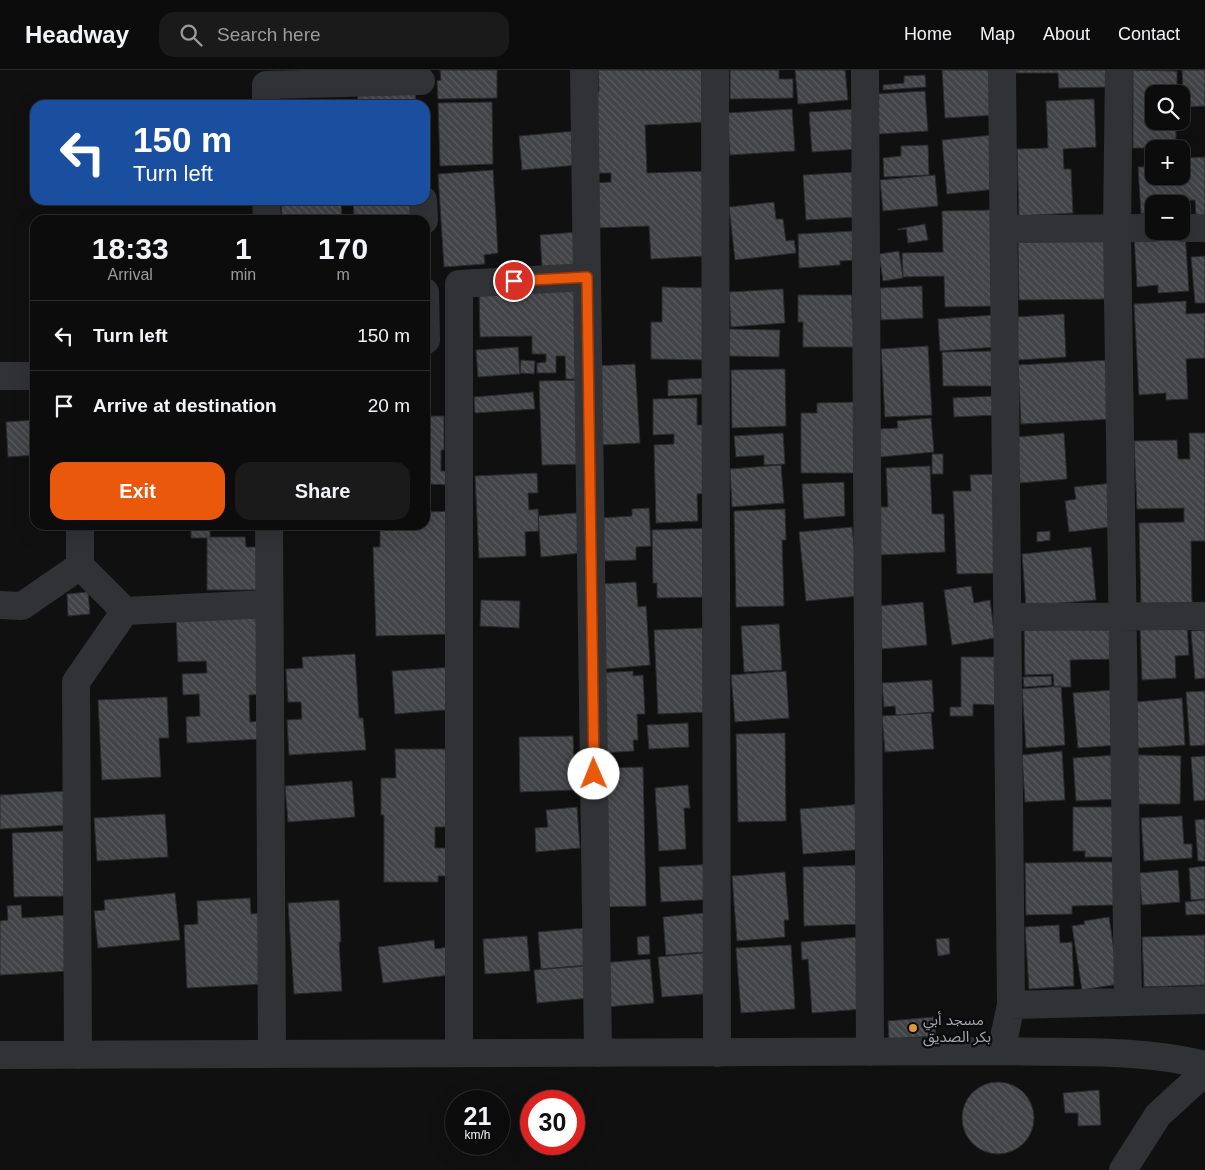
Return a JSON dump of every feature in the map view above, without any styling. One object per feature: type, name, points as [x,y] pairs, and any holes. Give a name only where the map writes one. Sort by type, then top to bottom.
[{"type":"street","points":[[584,70],[598,1053]]},
{"type":"street","points":[[715,70],[717,1053]]},
{"type":"street","points":[[865,70],[870,1052]]},
{"type":"street","points":[[1001,1051],[1011,1005],[1002,70]]},
{"type":"street","points":[[1119,70],[1117,228],[1128,1001]]},
{"type":"street","points":[[266,100],[266,85],[421,85]]},
{"type":"street","points":[[1004,229],[1145,228]]},
{"type":"street","points":[[1190,228],[1205,228]]},
{"type":"street","points":[[459,1053],[459,284],[587,277]]},
{"type":"street","points":[[430,340],[459,341]]},
{"type":"street","points":[[0,376],[30,376]]},
{"type":"street","points":[[80,530],[80,566],[125,611],[269,604]]},
{"type":"street","points":[[269,530],[272,1054]]},
{"type":"street","points":[[0,605],[22,606],[80,566]]},
{"type":"street","points":[[78,1055],[76,682],[125,611]]},
{"type":"street","points":[[1008,617],[1205,616]]},
{"type":"street","points":[[1011,1005],[1205,1000]]},
{"type":"street","points":[[0,1055],[1001,1051],[1137,1054],[1186,1060],[1205,1065]]},
{"type":"street","points":[[1123,1170],[1158,1115],[1205,1072]]},
{"type":"building","points":[[440,70],[497,70],[497,98],[438,99],[437,81],[441,80]]},
{"type":"building","points":[[598,70],[707,70],[709,122],[645,125],[647,173],[710,171],[707,256],[651,259],[649,226],[597,228],[596,183],[611,182],[611,173],[598,173],[594,92],[599,92]]},
{"type":"building","points":[[730,70],[779,70],[779,79],[793,79],[793,98],[730,99]]},
{"type":"building","points":[[795,70],[845,70],[848,100],[798,104]]},
{"type":"building","points":[[942,70],[994,70],[997,115],[945,118]]},
{"type":"building","points":[[1016,70],[1106,70],[1107,87],[1059,88],[1058,73],[1016,73]]},
{"type":"building","points":[[1133,70],[1177,71],[1177,85],[1145,85],[1145,130],[1176,130],[1176,140],[1145,140],[1145,148],[1133,148]]},
{"type":"building","points":[[1182,70],[1205,70],[1205,106],[1190,107],[1190,85],[1183,85]]},
{"type":"building","points":[[925,75],[926,87],[883,90],[883,85],[904,83],[904,76]]},
{"type":"building","points":[[357,79],[415,87],[416,100],[358,100]]},
{"type":"building","points":[[925,91],[928,131],[879,134],[876,94]]},
{"type":"building","points":[[1094,99],[1096,147],[1063,149],[1064,169],[1071,169],[1073,213],[1019,216],[1017,149],[1048,148],[1046,101]]},
{"type":"building","points":[[492,102],[493,164],[440,166],[438,103]]},
{"type":"building","points":[[792,109],[795,151],[730,155],[727,113]]},
{"type":"building","points":[[857,109],[860,149],[812,152],[809,112]]},
{"type":"building","points":[[575,131],[578,165],[522,170],[519,136]]},
{"type":"building","points":[[993,135],[998,189],[947,194],[942,140]]},
{"type":"building","points":[[928,145],[929,175],[884,177],[883,158],[901,156],[901,146]]},
{"type":"building","points":[[1205,157],[1205,215],[1196,215],[1195,200],[1190,200],[1190,195],[1145,195],[1145,214],[1141,214],[1138,167],[1145,167],[1145,185],[1190,185],[1190,158]]},
{"type":"building","points":[[493,170],[498,253],[484,255],[485,264],[444,267],[438,174]]},
{"type":"building","points":[[855,172],[857,217],[806,220],[803,175]]},
{"type":"building","points":[[935,175],[938,206],[883,211],[880,180]]},
{"type":"building","points":[[774,202],[776,219],[783,219],[786,241],[794,240],[796,253],[735,260],[729,207]]},
{"type":"building","points":[[281,205],[341,205],[342,215],[282,215]]},
{"type":"building","points":[[353,205],[416,205],[416,215],[354,215]]},
{"type":"building","points":[[991,210],[994,306],[945,307],[944,276],[903,277],[902,253],[943,252],[942,211]]},
{"type":"building","points":[[925,224],[928,240],[908,243],[906,229],[898,230],[898,229]]},
{"type":"building","points":[[855,231],[857,260],[840,261],[840,265],[799,268],[798,234]]},
{"type":"building","points":[[578,232],[580,266],[542,268],[540,235]]},
{"type":"building","points":[[1145,235],[1145,240],[1186,240],[1189,291],[1158,293],[1158,285],[1137,287],[1134,236]]},
{"type":"building","points":[[1113,240],[1114,299],[1019,300],[1018,242]]},
{"type":"building","points":[[899,251],[903,278],[883,281],[879,254]]},
{"type":"building","points":[[1205,256],[1205,303],[1195,303],[1191,257]]},
{"type":"building","points":[[922,286],[923,318],[881,320],[880,288]]},
{"type":"building","points":[[587,287],[585,379],[566,379],[565,356],[556,356],[556,373],[537,373],[537,363],[546,362],[546,354],[532,354],[532,336],[480,337],[479,289]]},
{"type":"building","points":[[662,287],[714,288],[713,360],[651,359],[651,322],[662,322]]},
{"type":"building","points":[[783,289],[785,323],[731,327],[729,292]]},
{"type":"building","points":[[798,295],[852,295],[852,318],[857,318],[857,347],[803,347],[803,322],[798,322]]},
{"type":"building","points":[[1186,301],[1186,314],[1205,313],[1205,358],[1186,359],[1188,399],[1166,400],[1166,393],[1139,395],[1134,304]]},
{"type":"building","points":[[1064,314],[1066,357],[1018,360],[1016,317]]},
{"type":"building","points":[[994,315],[996,347],[940,351],[938,319]]},
{"type":"building","points":[[729,329],[780,330],[779,357],[729,356]]},
{"type":"building","points":[[928,346],[932,415],[885,417],[881,349]]},
{"type":"building","points":[[518,347],[520,374],[478,377],[476,350]]},
{"type":"building","points":[[994,351],[995,386],[943,386],[942,352]]},
{"type":"building","points":[[521,360],[535,361],[534,374],[520,373]]},
{"type":"building","points":[[1111,360],[1114,419],[1021,424],[1018,365]]},
{"type":"building","points":[[635,364],[640,443],[600,445],[595,366]]},
{"type":"building","points":[[785,369],[786,426],[732,428],[731,370]]},
{"type":"building","points":[[705,378],[706,394],[668,396],[668,380]]},
{"type":"building","points":[[585,380],[588,464],[542,465],[539,381]]},
{"type":"building","points":[[533,392],[535,409],[475,413],[474,397]]},
{"type":"building","points":[[994,396],[996,415],[954,417],[953,398]]},
{"type":"building","points":[[697,398],[697,425],[706,425],[707,493],[697,494],[698,521],[656,523],[654,445],[674,444],[674,434],[653,435],[653,399]]},
{"type":"building","points":[[856,402],[857,473],[801,473],[801,413],[817,413],[817,403]]},
{"type":"building","points":[[430,416],[444,416],[444,450],[441,450],[441,471],[451,471],[451,485],[430,484]]},
{"type":"building","points":[[931,418],[934,452],[880,457],[878,429],[898,428],[897,421]]},
{"type":"building","points":[[30,420],[30,455],[8,457],[6,422]]},
{"type":"building","points":[[783,433],[785,464],[764,465],[764,455],[736,457],[734,436]]},
{"type":"building","points":[[1064,433],[1067,479],[1020,483],[1016,437]]},
{"type":"building","points":[[1189,433],[1205,433],[1205,541],[1191,541],[1192,603],[1141,604],[1139,523],[1184,522],[1184,508],[1137,509],[1134,441],[1177,440],[1178,459],[1190,459]]},
{"type":"building","points":[[932,454],[943,454],[943,474],[932,474]]},
{"type":"building","points":[[781,465],[784,503],[732,507],[730,469]]},
{"type":"building","points":[[930,466],[932,514],[944,514],[945,552],[879,555],[877,507],[888,507],[886,468]]},
{"type":"building","points":[[537,473],[538,493],[528,493],[529,510],[538,509],[539,531],[525,532],[526,556],[479,558],[475,476]]},
{"type":"building","points":[[998,474],[1002,573],[957,574],[953,491],[971,491],[970,475]]},
{"type":"building","points":[[844,482],[845,516],[804,519],[802,484]]},
{"type":"building","points":[[1113,483],[1118,526],[1069,532],[1065,501],[1076,499],[1074,487]]},
{"type":"building","points":[[649,508],[651,546],[636,547],[636,560],[604,561],[601,518],[632,516],[632,509]]},
{"type":"building","points":[[785,509],[786,540],[782,540],[784,606],[736,607],[734,511]]},
{"type":"building","points":[[455,511],[455,634],[376,636],[373,547],[380,547],[380,530],[430,530],[430,512]]},
{"type":"building","points":[[588,512],[591,552],[541,557],[538,516]]},
{"type":"building","points":[[852,527],[859,596],[806,601],[799,532]]},
{"type":"building","points":[[710,528],[711,597],[657,598],[657,583],[653,583],[652,530]]},
{"type":"building","points":[[191,530],[210,530],[210,537],[245,537],[246,547],[262,547],[262,590],[207,590],[207,538],[191,538]]},
{"type":"building","points":[[1050,531],[1050,540],[1037,542],[1037,532]]},
{"type":"building","points":[[1091,547],[1096,600],[1026,606],[1022,554]]},
{"type":"building","points":[[636,582],[638,607],[646,606],[650,665],[605,669],[599,584]]},
{"type":"building","points":[[971,586],[974,603],[990,600],[995,638],[952,645],[944,590]]},
{"type":"building","points":[[88,592],[90,614],[68,616],[67,594]]},
{"type":"building","points":[[481,600],[520,601],[519,628],[480,626]]},
{"type":"building","points":[[923,602],[927,645],[882,649],[878,606]]},
{"type":"building","points":[[263,612],[268,694],[249,695],[250,722],[262,721],[263,739],[187,743],[186,717],[200,716],[199,694],[183,695],[182,674],[207,673],[206,661],[178,662],[176,617]]},
{"type":"building","points":[[779,624],[782,670],[744,672],[741,626]]},
{"type":"building","points":[[1187,625],[1189,655],[1175,656],[1176,678],[1142,680],[1140,627]]},
{"type":"building","points":[[1115,626],[1116,659],[1070,660],[1071,687],[1054,687],[1053,674],[1025,675],[1024,628]]},
{"type":"building","points":[[704,628],[708,712],[658,714],[654,630]]},
{"type":"building","points":[[1205,630],[1205,678],[1195,679],[1191,631]]},
{"type":"building","points":[[355,654],[359,718],[363,718],[366,750],[289,755],[287,720],[302,719],[301,702],[288,702],[286,669],[303,668],[302,657]]},
{"type":"building","points":[[961,657],[998,657],[997,705],[973,704],[973,716],[950,716],[950,707],[961,707]]},
{"type":"building","points":[[454,667],[457,709],[395,714],[392,671]]},
{"type":"building","points":[[633,671],[633,676],[643,675],[645,714],[637,714],[638,740],[633,740],[634,751],[600,753],[596,673]]},
{"type":"building","points":[[786,671],[789,718],[735,722],[731,675]]},
{"type":"building","points":[[1051,676],[1052,685],[1024,687],[1023,677]]},
{"type":"building","points":[[932,680],[934,712],[896,715],[895,706],[884,707],[882,683]]},
{"type":"building","points":[[1061,686],[1065,745],[1026,748],[1022,689]]},
{"type":"building","points":[[1114,690],[1118,745],[1078,748],[1073,693]]},
{"type":"building","points":[[1205,691],[1205,745],[1190,746],[1186,692]]},
{"type":"building","points":[[167,697],[169,738],[159,738],[161,777],[102,780],[98,700]]},
{"type":"building","points":[[1182,698],[1185,745],[1138,748],[1135,702]]},
{"type":"building","points":[[931,713],[934,749],[885,752],[882,716]]},
{"type":"building","points":[[688,723],[689,747],[649,749],[647,725]]},
{"type":"building","points":[[785,733],[786,821],[738,822],[736,734]]},
{"type":"building","points":[[573,736],[575,790],[520,792],[519,737]]},
{"type":"building","points":[[395,749],[452,749],[453,827],[435,827],[435,848],[453,848],[453,876],[438,876],[438,882],[384,882],[384,815],[381,815],[381,778],[396,778]]},
{"type":"building","points":[[1062,751],[1065,800],[1025,802],[1022,755]]},
{"type":"building","points":[[1116,755],[1118,799],[1076,801],[1073,758]]},
{"type":"building","points":[[1138,755],[1181,756],[1180,804],[1137,804]]},
{"type":"building","points":[[1205,756],[1205,800],[1194,801],[1191,757]]},
{"type":"building","points":[[643,767],[646,906],[603,907],[599,768]]},
{"type":"building","points":[[352,781],[355,817],[288,822],[285,786]]},
{"type":"building","points":[[688,785],[690,808],[684,808],[686,849],[659,851],[655,788]]},
{"type":"building","points":[[67,791],[69,825],[0,829],[0,795]]},
{"type":"building","points":[[863,804],[867,849],[803,854],[800,809]]},
{"type":"building","points":[[577,807],[580,848],[536,852],[535,828],[548,827],[546,810]]},
{"type":"building","points":[[1073,807],[1118,807],[1117,857],[1085,857],[1085,851],[1073,851]]},
{"type":"building","points":[[165,814],[168,857],[97,861],[94,818]]},
{"type":"building","points":[[1182,816],[1184,844],[1192,844],[1192,858],[1144,861],[1141,818]]},
{"type":"building","points":[[1205,819],[1205,861],[1198,861],[1195,820]]},
{"type":"building","points":[[64,831],[66,896],[14,897],[12,833]]},
{"type":"building","points":[[1113,862],[1114,905],[1072,906],[1072,914],[1026,915],[1025,863]]},
{"type":"building","points":[[717,864],[719,899],[661,902],[659,867]]},
{"type":"building","points":[[863,865],[865,924],[804,926],[803,867]]},
{"type":"building","points":[[1205,866],[1205,899],[1191,900],[1189,868]]},
{"type":"building","points":[[1178,870],[1180,902],[1142,905],[1139,873]]},
{"type":"building","points":[[785,872],[789,920],[784,920],[785,937],[737,941],[732,876]]},
{"type":"building","points":[[175,893],[180,940],[98,948],[94,911],[105,910],[104,900]]},
{"type":"building","points":[[250,898],[251,914],[260,913],[264,984],[187,988],[184,925],[198,924],[197,901]]},
{"type":"building","points":[[339,900],[342,991],[294,994],[288,903]]},
{"type":"building","points":[[1205,900],[1205,914],[1186,915],[1185,902]]},
{"type":"building","points":[[21,905],[22,918],[68,915],[71,971],[0,975],[0,921],[8,920],[7,906]]},
{"type":"building","points":[[714,912],[717,951],[666,955],[663,917]]},
{"type":"building","points":[[1109,917],[1119,984],[1082,990],[1072,926],[1085,924],[1084,921]]},
{"type":"building","points":[[1059,925],[1060,943],[1072,942],[1074,986],[1029,989],[1025,927]]},
{"type":"building","points":[[585,928],[588,965],[541,969],[538,932]]},
{"type":"building","points":[[1205,935],[1205,985],[1144,987],[1142,937]]},
{"type":"building","points":[[527,936],[530,971],[485,974],[483,939]]},
{"type":"building","points":[[649,936],[650,954],[638,955],[637,937]]},
{"type":"building","points":[[858,937],[863,1009],[812,1013],[808,959],[802,960],[801,942]]},
{"type":"building","points":[[949,938],[950,954],[938,956],[936,939]]},
{"type":"building","points":[[434,940],[435,949],[449,947],[458,974],[383,983],[378,947]]},
{"type":"building","points":[[791,945],[795,1009],[741,1013],[736,948]]},
{"type":"building","points":[[715,952],[718,993],[662,997],[658,957]]},
{"type":"building","points":[[650,959],[654,1003],[605,1007],[601,963]]},
{"type":"building","points":[[587,966],[590,998],[537,1003],[534,970]]},
{"type":"building","points":[[934,1017],[936,1036],[889,1039],[888,1021]]},
{"type":"building","points":[[998,1082],[1018,1088],[1028,1098],[1034,1118],[1028,1138],[1018,1148],[998,1154],[978,1148],[968,1138],[962,1118],[968,1098],[978,1088]]},
{"type":"building","points":[[1099,1090],[1101,1125],[1078,1126],[1078,1113],[1065,1113],[1063,1093]]},
{"type":"place","name":"مسجد أبي بكر الصديق","points":[[913,1028]]},
{"type":"route","points":[[514,281],[587,277],[594,774]]}]
